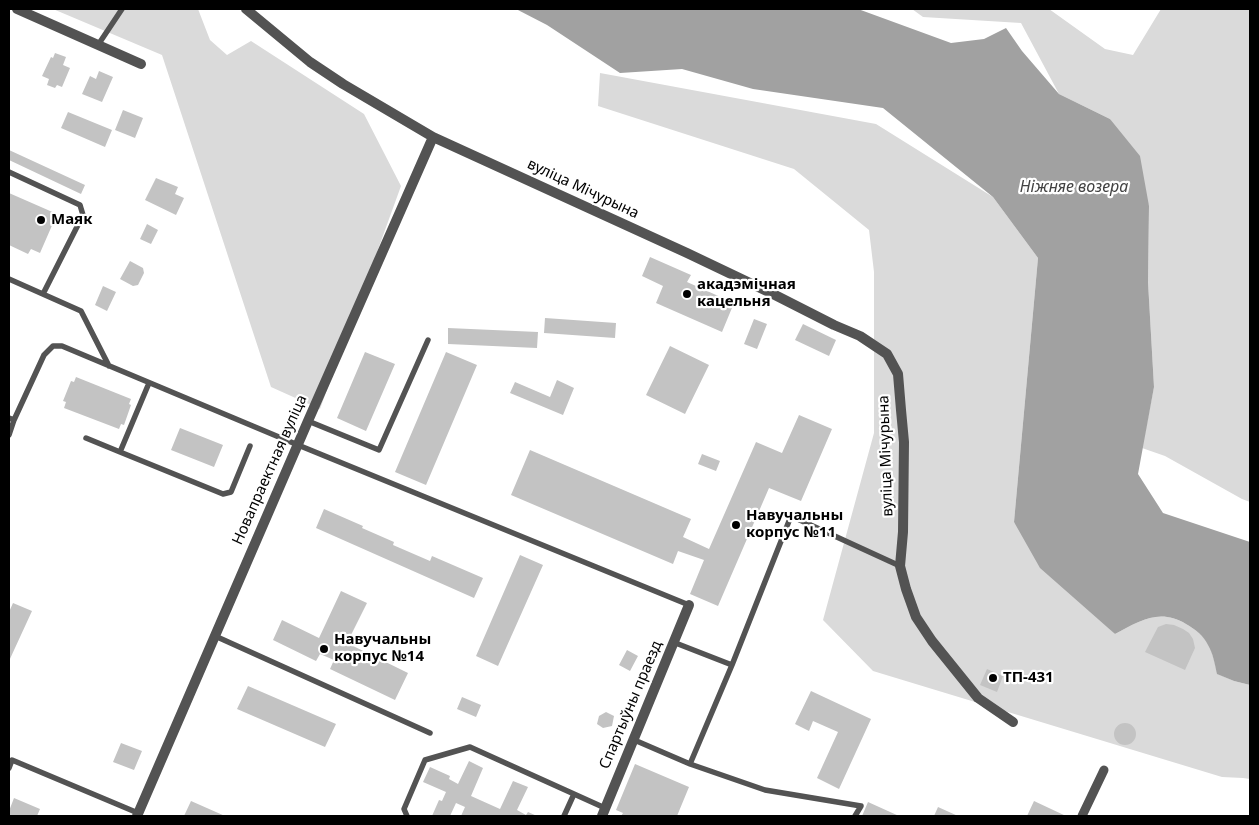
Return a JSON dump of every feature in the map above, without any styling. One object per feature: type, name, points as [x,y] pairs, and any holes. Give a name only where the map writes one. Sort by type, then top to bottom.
[{"type":"street","points":[[17,9],[141,64]]},
{"type":"street","name":"вуліца Мічурына","points":[[246,9],[310,62],[343,84],[433,137],[687,253],[860,336],[887,354],[898,374],[904,442],[903,532],[900,566],[906,589],[916,617],[932,641],[978,698],[1013,722]]},
{"type":"street","name":"Новапраектная вуліца","points":[[138,814],[433,137]]},
{"type":"street","name":"Спартыўны праезд","points":[[603,812],[689,605]]},
{"type":"street","points":[[1082,816],[1104,770]]},
{"type":"lane","points":[[98,45],[122,9]]},
{"type":"lane","points":[[9,172],[80,205],[83,215],[43,294]]},
{"type":"lane","points":[[9,279],[81,311],[109,366]]},
{"type":"lane","points":[[308,421],[379,450],[428,340]]},
{"type":"lane","points":[[9,435],[11,419],[44,355],[53,346],[62,346],[689,605]]},
{"type":"lane","points":[[120,452],[149,383]]},
{"type":"lane","points":[[86,438],[223,494],[231,492],[250,446]]},
{"type":"lane","points":[[690,764],[732,665],[791,516],[900,566]]},
{"type":"lane","points":[[215,636],[430,733]]},
{"type":"lane","points":[[673,642],[732,665]]},
{"type":"lane","points":[[632,739],[690,764],[765,790],[861,806],[855,816]]},
{"type":"lane","points":[[407,816],[404,809],[425,760],[470,747],[574,794],[603,812]]},
{"type":"lane","points":[[9,768],[12,760],[138,814]]},
{"type":"lane","points":[[564,816],[574,794]]},
{"type":"shaded area","points":[[53,9],[198,9],[210,40],[227,55],[251,41],[364,114],[401,186],[320,409],[271,387],[162,55]]},
{"type":"shaded area","points":[[912,9],[1049,9],[1105,49],[1133,55],[1161,9],[1250,9],[1250,502],[1165,456],[1142,448],[1154,387],[1148,282],[1149,206],[1110,119],[1059,94],[1021,23],[923,17]]},
{"type":"shaded area","points":[[600,73],[876,124],[993,197],[1038,258],[1014,522],[1115,634],[1150,618],[1167,617],[1176,619],[1196,630],[1207,642],[1218,674],[1250,685],[1250,779],[1222,777],[873,671],[823,620],[874,433],[874,272],[869,230],[794,169],[598,106]]},
{"type":"water","name":"Ніжняе возера","points":[[516,9],[858,9],[951,43],[984,39],[1006,28],[1022,51],[1059,94],[1110,119],[1140,156],[1149,206],[1148,282],[1154,387],[1138,474],[1163,513],[1250,542],[1250,685],[1217,674],[1214,659],[1204,639],[1193,628],[1176,619],[1167,617],[1150,618],[1115,634],[1040,568],[1014,522],[1038,258],[993,197],[883,108],[753,89],[682,69],[620,73],[547,25]]},
{"type":"building","points":[[55,53],[66,57],[63,65],[70,68],[62,87],[57,85],[55,88],[47,85],[49,79],[42,76],[51,57],[53,58]]},
{"type":"building","points":[[99,71],[113,77],[102,102],[82,94],[90,76],[96,79]]},
{"type":"building","points":[[123,110],[143,118],[135,138],[115,130]]},
{"type":"building","points":[[68,112],[112,130],[105,147],[61,128]]},
{"type":"building","points":[[9,150],[85,185],[81,194],[9,160]]},
{"type":"building","points":[[156,178],[178,187],[175,194],[184,198],[176,215],[145,200]]},
{"type":"building","points":[[9,193],[57,214],[40,253],[31,249],[28,254],[9,245]]},
{"type":"building","points":[[147,224],[158,230],[151,244],[140,239]]},
{"type":"building","name":"акадэмічная кацельня","points":[[650,257],[691,275],[687,282],[734,303],[722,332],[656,303],[663,286],[642,276]]},
{"type":"building","points":[[130,261],[143,268],[144,273],[138,285],[133,286],[120,279]]},
{"type":"building","points":[[103,286],[116,292],[107,311],[95,305]]},
{"type":"building","points":[[545,318],[616,323],[615,338],[544,333]]},
{"type":"building","points":[[754,319],[767,324],[757,349],[744,344]]},
{"type":"building","points":[[803,324],[836,340],[829,356],[795,340]]},
{"type":"building","points":[[448,328],[538,332],[537,348],[448,344]]},
{"type":"building","points":[[670,346],[709,365],[685,414],[646,395]]},
{"type":"building","points":[[365,352],[395,364],[366,431],[337,418]]},
{"type":"building","points":[[446,352],[477,365],[426,485],[395,472]]},
{"type":"building","points":[[76,377],[131,399],[129,404],[131,405],[124,425],[121,424],[119,429],[64,408],[66,402],[63,401],[71,381],[74,382]]},
{"type":"building","points":[[557,380],[574,388],[563,415],[510,393],[515,382],[550,397]]},
{"type":"building","points":[[799,415],[832,429],[801,501],[769,488],[718,606],[690,594],[704,560],[678,551],[673,564],[511,495],[530,450],[691,519],[683,537],[709,549],[756,442],[782,453]]},
{"type":"building","points":[[180,428],[223,445],[214,467],[171,450]]},
{"type":"building","points":[[702,454],[720,461],[716,471],[698,464]]},
{"type":"building","points":[[324,509],[394,542],[393,545],[430,561],[432,556],[483,578],[474,598],[316,528]]},
{"type":"building","points":[[520,555],[543,565],[498,666],[476,656]]},
{"type":"building","name":"Навучальны корпус №14","points":[[341,591],[367,603],[347,643],[408,673],[395,700],[330,669],[334,660],[320,654],[316,661],[273,640],[282,620],[319,638]]},
{"type":"building","points":[[13,603],[32,611],[9,661],[9,612]]},
{"type":"building","points":[[1166,624],[1183,629],[1193,639],[1195,648],[1185,670],[1145,652],[1158,627]]},
{"type":"building","points":[[627,650],[638,656],[630,671],[619,665]]},
{"type":"building","name":"ТП-431","points":[[987,669],[1003,676],[997,692],[980,685]]},
{"type":"building","points":[[248,686],[336,724],[325,747],[237,709]]},
{"type":"building","points":[[811,691],[871,719],[839,789],[817,778],[838,732],[813,721],[809,731],[795,724]]},
{"type":"building","points":[[462,697],[481,705],[476,717],[457,709]]},
{"type":"building","points":[[606,712],[614,716],[612,726],[603,728],[597,724],[599,716]]},
{"type":"building","points":[[1125,723],[1135,730],[1136,734],[1129,744],[1125,745],[1115,738],[1114,734],[1121,724]]},
{"type":"building","points":[[121,743],[142,751],[134,770],[113,762]]},
{"type":"building","points":[[469,761],[483,768],[471,796],[500,809],[513,781],[528,787],[517,810],[526,815],[528,812],[537,816],[461,816],[465,807],[456,803],[450,816],[432,816],[439,800],[442,801],[446,792],[423,782],[430,767],[450,776],[449,779],[458,784]]},
{"type":"building","points":[[635,764],[689,787],[677,816],[621,816],[623,813],[616,810]]},
{"type":"building","points":[[14,798],[40,809],[37,816],[9,816]]},
{"type":"building","points":[[191,801],[225,816],[184,816]]},
{"type":"building","points":[[1034,801],[1066,816],[1027,816]]},
{"type":"building","points":[[868,802],[899,816],[862,816]]},
{"type":"building","points":[[938,807],[958,816],[934,816]]},
{"type":"place","name":"Маяк","points":[[41,220]]},
{"type":"place","name":"акадэмічная кацельня","points":[[687,294]]},
{"type":"place","name":"Навучальны корпус №11","points":[[736,525]]},
{"type":"place","name":"Навучальны корпус №14","points":[[324,649]]},
{"type":"place","name":"ТП-431","points":[[993,678]]}]
